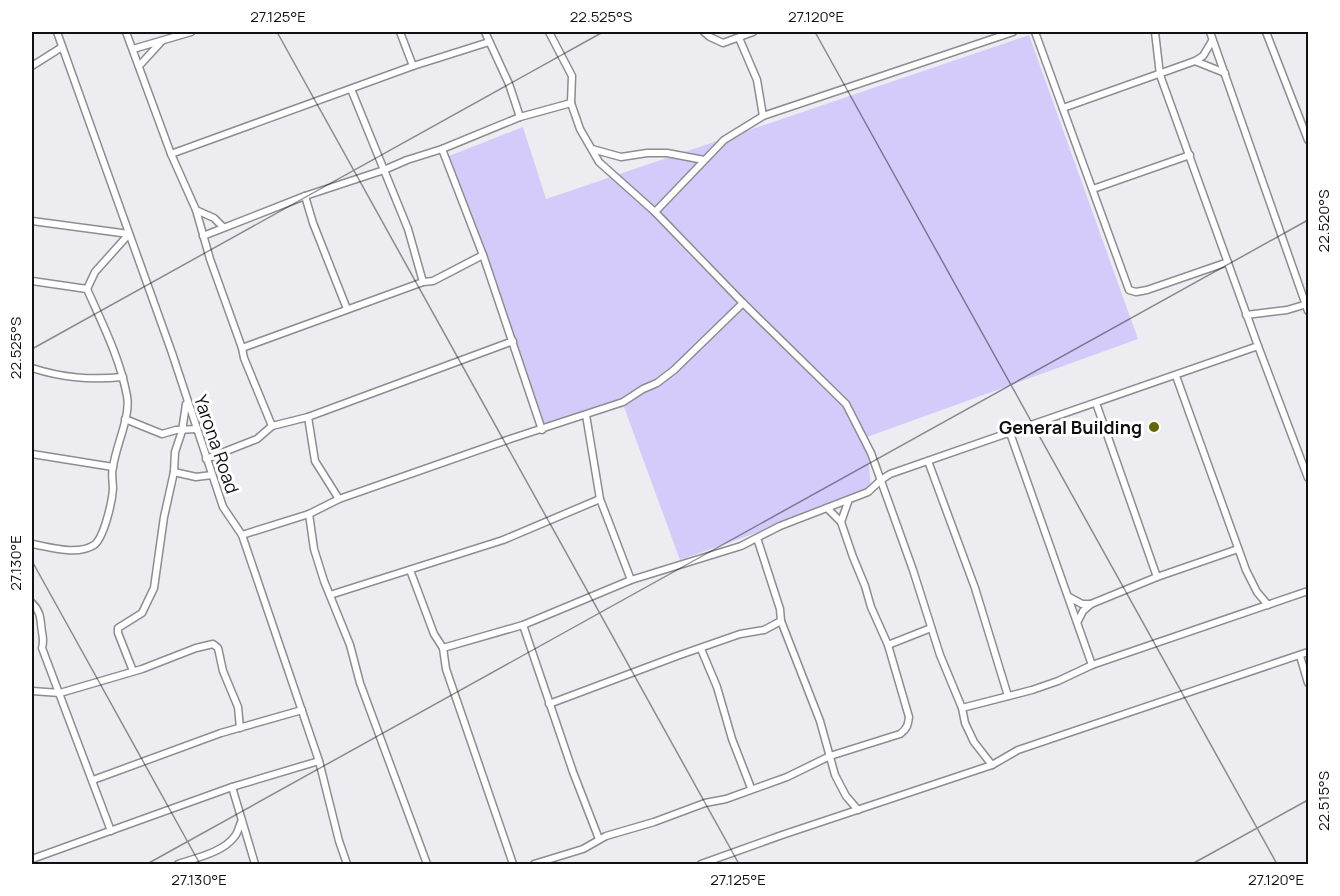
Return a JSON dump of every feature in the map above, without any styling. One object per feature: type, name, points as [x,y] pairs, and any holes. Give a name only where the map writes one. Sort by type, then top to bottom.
[{"type":"street","name":"Yarona Road","points":[[57,32],[172,353],[223,507],[242,535],[319,761],[347,864]]},
{"type":"street","points":[[126,32],[171,154],[196,210],[243,348],[244,358],[272,426]]},
{"type":"street","points":[[133,49],[191,32]]},
{"type":"street","points":[[400,32],[413,66]]},
{"type":"street","points":[[485,32],[509,84],[520,117]]},
{"type":"street","points":[[549,32],[572,76],[571,103],[580,129],[599,162],[655,212],[846,404],[871,453],[931,627],[962,708],[965,723],[974,742],[992,765]]},
{"type":"street","points":[[704,32],[710,38],[723,44],[753,32]]},
{"type":"street","points":[[655,212],[724,140],[763,116],[1013,32]]},
{"type":"street","points":[[1035,32],[1129,290],[1136,292],[1147,290],[1228,262]]},
{"type":"street","points":[[1155,32],[1160,75],[1246,315],[1308,478]]},
{"type":"street","points":[[1210,32],[1308,308],[1246,315]]},
{"type":"street","points":[[1266,32],[1308,140]]},
{"type":"street","points":[[739,38],[757,80],[763,116]]},
{"type":"street","points":[[1063,108],[1195,62],[1203,56],[1212,41]]},
{"type":"street","points":[[140,66],[161,42]]},
{"type":"street","points":[[171,154],[413,66],[489,42]]},
{"type":"street","points":[[32,66],[62,47]]},
{"type":"street","points":[[1195,62],[1225,73]]},
{"type":"street","points":[[351,89],[408,229],[423,282]]},
{"type":"street","points":[[762,102],[774,111]]},
{"type":"street","points":[[203,236],[305,196],[384,170],[407,159],[442,149],[520,117],[571,103]]},
{"type":"street","points":[[1299,116],[1308,113]]},
{"type":"street","points":[[442,149],[483,255],[542,430]]},
{"type":"street","points":[[591,149],[621,157],[667,153],[704,160]]},
{"type":"street","points":[[1092,189],[1190,155]]},
{"type":"street","points":[[305,196],[313,223],[347,309]]},
{"type":"street","points":[[196,210],[214,218],[223,227]]},
{"type":"street","points":[[32,221],[129,234]]},
{"type":"street","points":[[32,544],[76,551],[96,544],[101,535],[110,506],[113,489],[112,467],[128,398],[123,377],[87,289],[95,272],[129,234]]},
{"type":"street","points":[[243,348],[423,282],[433,281],[483,255]]},
{"type":"street","points":[[32,281],[87,289]]},
{"type":"street","points":[[242,535],[309,514],[339,499],[510,439],[623,402],[657,383],[674,370],[744,303]]},
{"type":"street","points":[[206,459],[257,439],[272,426],[308,417],[513,341]]},
{"type":"street","points":[[443,648],[523,625],[631,580],[741,546],[780,526],[848,502],[868,492],[880,480],[928,461],[1258,346]]},
{"type":"street","points":[[32,368],[70,378],[90,380],[123,377]]},
{"type":"street","points":[[1176,376],[1251,582],[1268,605]]},
{"type":"street","points":[[133,671],[118,628],[142,613],[154,588],[164,517],[174,472],[175,452],[182,431],[186,401]]},
{"type":"street","points":[[1096,403],[1157,578]]},
{"type":"street","points":[[586,415],[600,499],[631,580]]},
{"type":"street","points":[[308,417],[315,461],[339,499]]},
{"type":"street","points":[[125,418],[162,434],[176,430],[197,429]]},
{"type":"street","points":[[1010,433],[1092,665]]},
{"type":"street","points":[[32,454],[112,467]]},
{"type":"street","points":[[928,461],[975,588],[1008,696]]},
{"type":"street","points":[[174,472],[196,477],[212,475]]},
{"type":"street","points":[[330,595],[503,540],[600,499]]},
{"type":"street","points":[[841,522],[848,502]]},
{"type":"street","points":[[534,864],[583,849],[599,839],[787,777],[830,756],[900,734],[908,725],[909,717],[888,645],[871,608],[841,522],[827,508]]},
{"type":"street","points":[[309,514],[314,549],[350,645],[360,683],[428,864]]},
{"type":"street","points":[[757,538],[780,609],[781,621],[820,721],[831,766],[840,787],[858,810]]},
{"type":"street","points":[[1078,621],[1083,611],[1091,604],[1238,549]]},
{"type":"street","points":[[410,570],[434,634],[443,648],[446,669],[513,864]]},
{"type":"street","points":[[962,708],[1058,681],[1092,665],[1308,591]]},
{"type":"street","points":[[1068,596],[1082,604],[1091,604]]},
{"type":"street","points":[[32,603],[38,609],[42,619],[44,638],[42,648],[111,831]]},
{"type":"street","points":[[549,704],[740,634],[764,630],[781,621]]},
{"type":"street","points":[[523,625],[573,772],[599,839]]},
{"type":"street","points":[[888,645],[931,627]]},
{"type":"street","points":[[32,691],[60,693],[213,644],[218,648],[223,671],[238,706],[240,728]]},
{"type":"street","points":[[701,649],[717,687],[732,739],[751,788]]},
{"type":"street","points":[[701,864],[992,765],[1018,750],[1308,652]]},
{"type":"street","points":[[1300,656],[1308,683]]},
{"type":"street","points":[[93,780],[240,728],[302,710]]},
{"type":"street","points":[[32,859],[232,788],[319,761]]},
{"type":"street","points":[[232,788],[255,864]]},
{"type":"street","points":[[178,864],[209,854],[228,843],[235,836],[241,822]]},
{"type":"shaded area","points":[[1029,35],[1138,339],[867,437],[871,492],[680,560],[624,407],[545,426],[444,158],[523,127],[546,199]]},
{"type":"place","name":"General Building","points":[[1154,427]]}]
